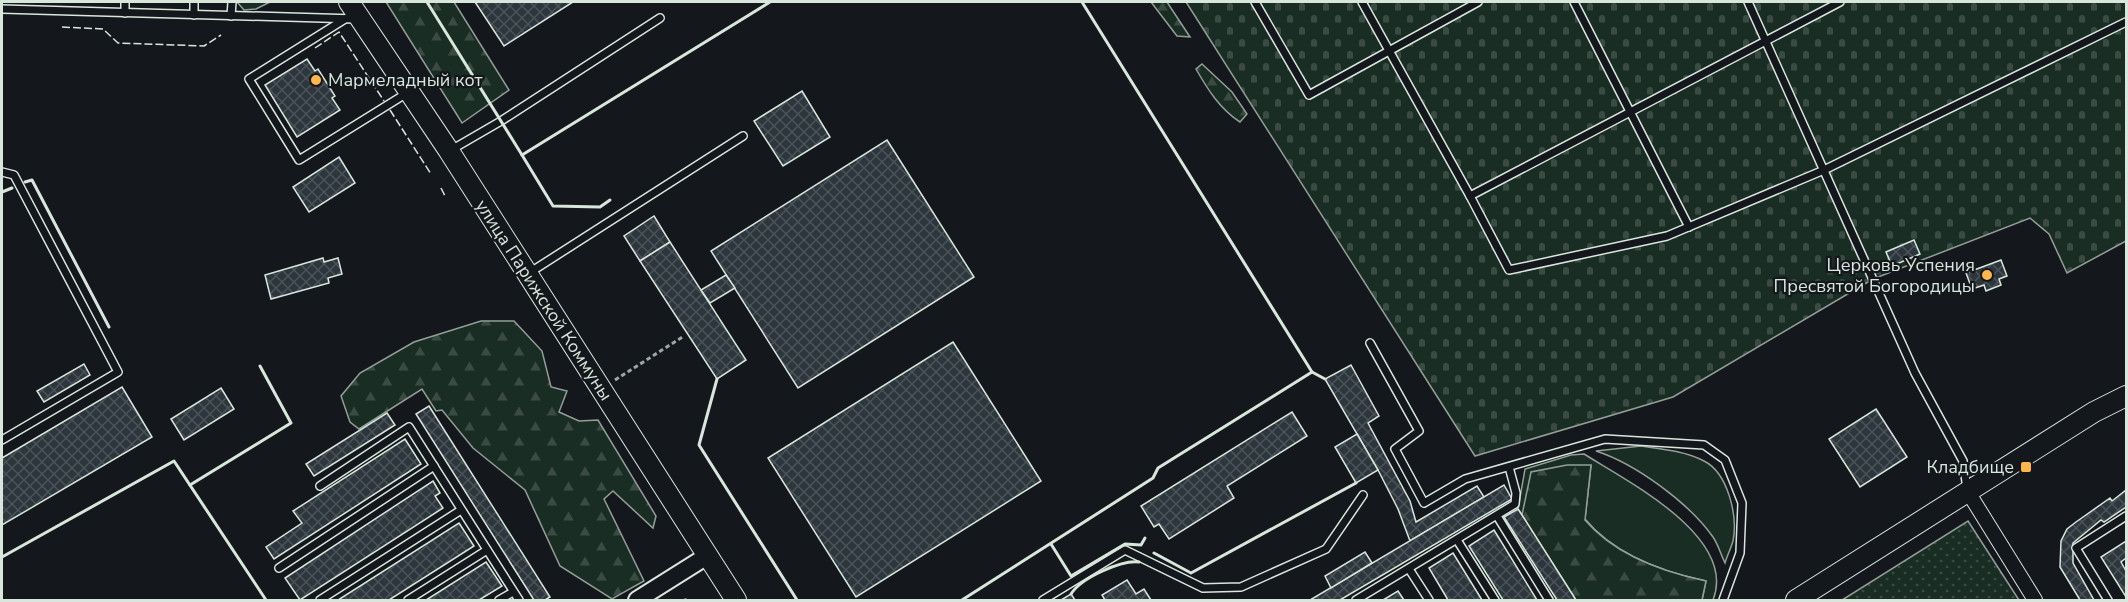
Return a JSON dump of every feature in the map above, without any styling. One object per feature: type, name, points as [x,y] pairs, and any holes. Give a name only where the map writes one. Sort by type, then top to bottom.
[{"type":"main road","name":"улица Парижской Коммуны","points":[[352,13],[449,151],[736,600]]},
{"type":"main road","points":[[1796,600],[2094,412],[2127,396]]},
{"type":"street","points":[[1968,492],[2035,600]]},
{"type":"street","points":[[637,600],[708,556]]},
{"type":"lane","points":[[125,2],[125,13]]},
{"type":"lane","points":[[194,2],[194,15]]},
{"type":"lane","points":[[231,16],[232,2]]},
{"type":"lane","points":[[1256,2],[1309,95],[1478,2]]},
{"type":"lane","points":[[1362,2],[1509,270],[1667,236],[1824,170],[2127,22]]},
{"type":"lane","points":[[1574,2],[1632,111],[1689,226]]},
{"type":"lane","points":[[1748,2],[1915,373],[1963,461],[1968,492]]},
{"type":"lane","points":[[1470,196],[1840,2]]},
{"type":"lane","points":[[2,9],[231,16],[352,13]]},
{"type":"lane","points":[[352,13],[249,79],[299,160],[408,92]]},
{"type":"lane","points":[[449,151],[501,122],[660,18]]},
{"type":"lane","points":[[527,274],[743,136]]},
{"type":"lane","points":[[2,171],[14,175],[118,372],[2,440]]},
{"type":"lane","points":[[1370,343],[1419,431],[1395,449],[1424,503],[1465,479],[1605,439],[1704,445],[1725,460],[1742,502],[1740,553],[1724,600]]},
{"type":"lane","points":[[320,486],[409,427],[519,600]]},
{"type":"lane","points":[[279,568],[434,466]]},
{"type":"lane","points":[[1357,600],[1515,504],[1516,492],[1509,467]]},
{"type":"lane","points":[[1043,600],[1125,550],[1203,588],[1241,587],[1326,549],[1363,495]]},
{"type":"lane","points":[[320,600],[461,510]]},
{"type":"lane","points":[[1497,516],[1549,600]]},
{"type":"lane","points":[[2108,600],[2076,548],[2127,516]]},
{"type":"lane","points":[[1457,540],[1495,600]]},
{"type":"lane","points":[[408,600],[487,550]]},
{"type":"lane","points":[[1409,569],[1429,600]]},
{"type":"lane","points":[[499,600],[513,592]]},
{"type":"path","points":[[601,389],[684,336]]},
{"type":"green space","points":[[237,2],[270,2],[256,9],[244,10]]},
{"type":"green space","points":[[386,2],[454,2],[509,90],[462,123]]},
{"type":"green space","points":[[1151,2],[1167,2],[1190,37],[1177,36]]},
{"type":"green space","points":[[1186,2],[2126,2],[2126,241],[2067,273],[2049,234],[2030,218],[1873,279],[1673,397],[1475,456]]},
{"type":"green space","points":[[1202,64],[1232,92],[1247,114],[1240,122],[1220,105],[1205,84],[1196,69]]},
{"type":"green space","points":[[481,321],[514,321],[542,351],[551,387],[567,391],[559,412],[579,421],[598,420],[656,516],[653,528],[613,491],[604,499],[644,581],[612,599],[560,566],[525,490],[473,448],[442,410],[436,411],[422,389],[359,429],[350,422],[341,396],[360,373],[414,342]]},
{"type":"green space","points":[[1641,446],[1689,455],[1704,461],[1719,475],[1729,496],[1734,520],[1733,541],[1725,563],[1713,537],[1676,498],[1628,465],[1596,451]]},
{"type":"green space","points":[[1584,454],[1650,495],[1695,533],[1709,554],[1716,577],[1713,600],[1702,600],[1706,581],[1656,567],[1640,560],[1610,542],[1585,519],[1591,466],[1522,515],[1518,509],[1525,469],[1571,455]]},
{"type":"green space","points":[[1567,465],[1591,465],[1585,520],[1597,532],[1610,543],[1640,560],[1656,567],[1706,581],[1702,600],[1576,600],[1522,515],[1531,472]]},
{"type":"green space","points":[[1968,521],[2019,600],[1842,600]]},
{"type":"building","points":[[475,2],[573,2],[504,46]]},
{"type":"building","points":[[307,59],[315,71],[318,69],[335,96],[332,98],[340,110],[297,137],[265,85]]},
{"type":"building","points":[[802,91],[830,137],[783,166],[754,121]]},
{"type":"building","points":[[887,140],[974,277],[798,388],[711,251]]},
{"type":"building","points":[[339,157],[355,183],[309,212],[293,187]]},
{"type":"building","points":[[654,216],[670,242],[640,261],[624,236]]},
{"type":"building","points":[[1914,240],[1920,254],[1892,266],[1886,252]]},
{"type":"building","points":[[670,242],[746,360],[717,379],[640,261]]},
{"type":"building","points":[[323,258],[324,262],[338,258],[342,274],[328,278],[329,283],[271,299],[265,275]]},
{"type":"building","name":"Церковь Успения Пресвятой Богородицы","points":[[2001,260],[2007,276],[1999,279],[2001,285],[1986,291],[1984,285],[1972,289],[1966,273]]},
{"type":"building","points":[[726,275],[735,288],[710,303],[701,290]]},
{"type":"building","points":[[953,342],[1041,481],[856,597],[768,458]]},
{"type":"building","points":[[84,364],[90,375],[44,402],[37,391]]},
{"type":"building","points":[[1351,365],[1379,416],[1368,423],[1410,501],[1416,522],[1477,486],[1484,497],[1410,541],[1398,509],[1378,470],[1325,379]]},
{"type":"building","points":[[122,387],[152,437],[2,525],[2,458]]},
{"type":"building","points":[[221,388],[234,409],[184,440],[171,419]]},
{"type":"building","points":[[429,406],[550,597],[545,600],[534,600],[416,414]]},
{"type":"building","points":[[1876,409],[1907,457],[1860,487],[1829,439]]},
{"type":"building","points":[[1292,412],[1307,436],[1227,486],[1234,498],[1169,539],[1159,524],[1154,527],[1141,506]]},
{"type":"building","points":[[387,413],[395,425],[314,476],[306,464]]},
{"type":"building","points":[[1357,434],[1378,470],[1356,483],[1335,447]]},
{"type":"building","points":[[405,439],[421,464],[274,559],[266,547],[302,523],[293,511]]},
{"type":"building","points":[[433,481],[440,493],[435,496],[443,508],[300,600],[285,578]]},
{"type":"building","points":[[1504,485],[1512,499],[1340,600],[1310,600]]},
{"type":"building","points":[[2126,490],[2126,507],[2104,522],[2101,520],[2073,543],[2073,563],[2094,600],[2080,600],[2060,567],[2061,541],[2067,529],[2110,498],[2112,501]]},
{"type":"building","points":[[1518,509],[1576,600],[1557,600],[1504,517]]},
{"type":"building","points":[[459,523],[474,546],[389,600],[338,600]]},
{"type":"building","points":[[1494,530],[1537,600],[1503,600],[1469,546]]},
{"type":"building","points":[[2126,541],[2126,558],[2121,562],[2126,571],[2126,597],[2101,557]]},
{"type":"building","points":[[1365,552],[1372,563],[1331,588],[1325,576]]},
{"type":"building","points":[[1453,553],[1482,600],[1448,600],[1429,568]]},
{"type":"building","points":[[486,562],[502,586],[479,600],[426,600]]},
{"type":"building","points":[[1127,580],[1136,594],[1144,589],[1151,600],[1105,600],[1102,595]]},
{"type":"building","points":[[1398,591],[1404,600],[1383,600]]},
{"type":"building","points":[[1071,594],[1075,600],[1061,600]]},
{"type":"fence","points":[[62,27],[103,29],[118,43],[204,46],[221,35]]},
{"type":"fence","points":[[315,48],[339,32],[384,101]]},
{"type":"fence","points":[[390,110],[431,174]]},
{"type":"fence","points":[[441,188],[445,196]]},
{"type":"wall","points":[[427,2],[522,155]]},
{"type":"wall","points":[[610,200],[600,207],[553,206],[522,155],[770,2]]},
{"type":"wall","points":[[962,600],[1153,478],[1158,468],[1312,372],[1082,2]]},
{"type":"wall","points":[[25,182],[32,180],[109,327]]},
{"type":"wall","points":[[2,192],[12,188]]},
{"type":"wall","points":[[190,485],[291,423],[260,366]]},
{"type":"wall","points":[[1312,372],[1325,379]]},
{"type":"wall","points":[[717,379],[699,445],[797,600]]},
{"type":"wall","points":[[2,557],[174,461],[266,600]]},
{"type":"wall","points":[[1154,553],[1191,573],[1356,483]]},
{"type":"wall","points":[[1051,544],[1071,576],[1125,544],[1141,545],[1145,538]]},
{"type":"wall","points":[[1071,594],[1083,582],[1102,571],[1122,564],[1139,562]]},
{"type":"place","name":"Мармеладный кот","points":[[316,80]]},
{"type":"place","name":"Церковь Успения Пресвятой Богородицы","points":[[1987,275]]},
{"type":"place","name":"Кладбище","points":[[2026,467]]}]
